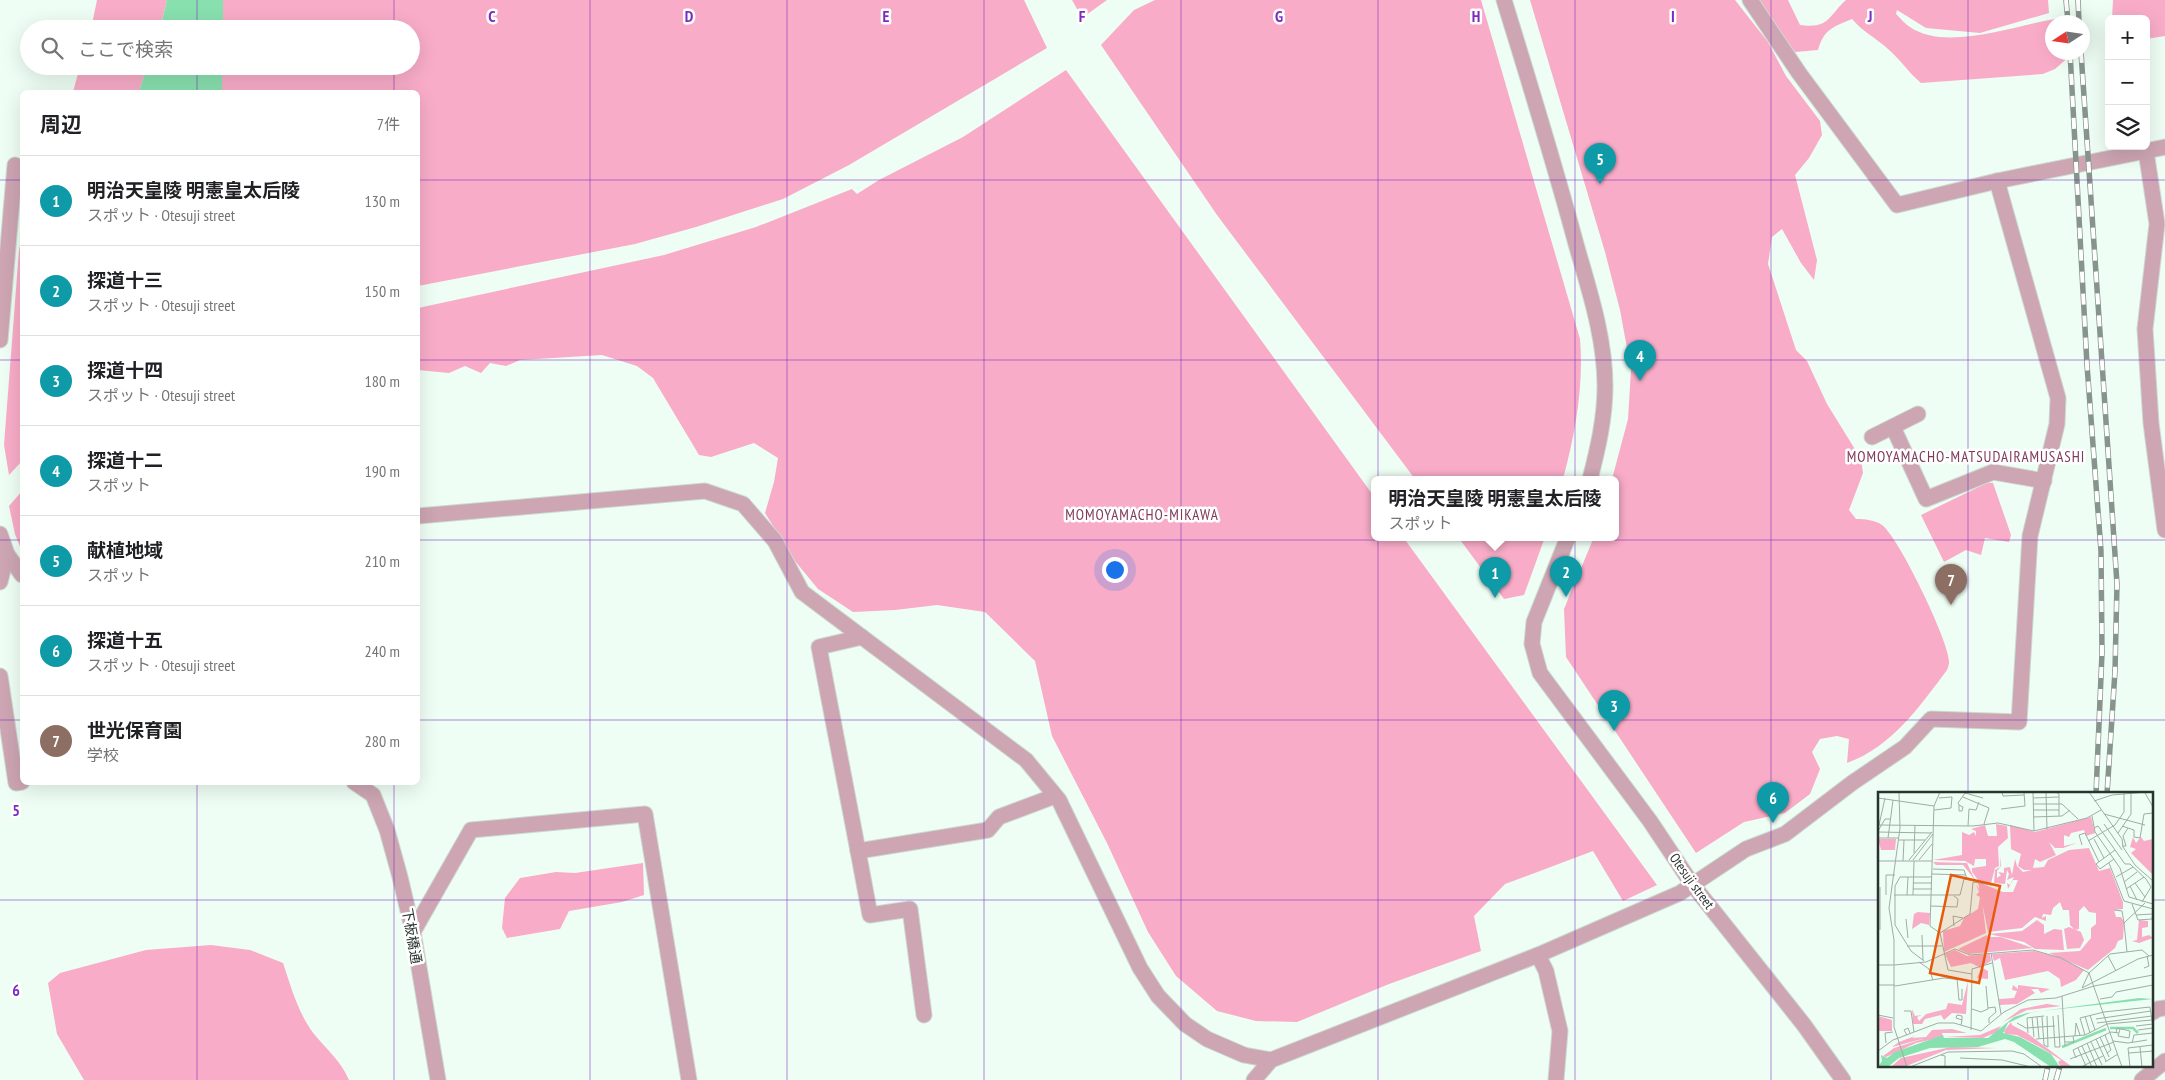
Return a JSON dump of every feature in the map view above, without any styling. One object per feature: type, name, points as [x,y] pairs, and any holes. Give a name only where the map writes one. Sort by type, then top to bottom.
[{"type":"street","points":[[1504,0],[1559,182],[1596,318],[1603,360],[1604,406],[1600,438],[1591,476]]},
{"type":"street","points":[[1750,0],[1798,73],[1897,205],[1997,181],[2165,147]]},
{"type":"street","points":[[2146,151],[2157,224],[2145,329],[2158,422],[2165,530]]},
{"type":"street","points":[[0,340],[15,165]]},
{"type":"street","points":[[1254,1080],[1271,1060],[1538,956],[1680,893],[1746,848],[1785,834],[1852,783],[1905,747],[1931,719],[2019,722],[2030,536],[2057,424],[2058,398],[1997,181]]},
{"type":"street","points":[[1872,438],[1918,414]]},
{"type":"street","points":[[1893,427],[1926,500],[1993,472],[2044,481]]},
{"type":"street","points":[[420,516],[705,491],[742,504],[775,541],[802,592],[1026,760],[1059,800],[1140,968],[1158,996],[1175,1015],[1207,1039],[1244,1054],[1271,1060]]},
{"type":"street","points":[[0,534],[7,554],[20,572]]},
{"type":"street","name":"Otesuji street","points":[[1566,541],[1533,629],[1533,651],[1544,680],[1650,821],[1692,884],[1804,1025],[1843,1080]]},
{"type":"street","points":[[0,582],[7,554]]},
{"type":"street","points":[[862,637],[819,647],[870,915],[910,909],[924,1015]]},
{"type":"street","points":[[0,676],[3,727],[16,783],[20,782]]},
{"type":"street","name":"下板橋通","points":[[359,785],[374,795],[390,839],[413,932],[438,1080]]},
{"type":"street","points":[[858,851],[988,830],[999,817],[1055,796]]},
{"type":"street","points":[[413,932],[471,830],[645,814],[689,1080]]},
{"type":"street","points":[[1538,956],[1546,971],[1560,1031],[1556,1080]]},
{"type":"street","points":[[2152,1012],[2158,1008],[2165,1008]]},
{"type":"street","points":[[2148,1072],[2165,1061]]},
{"type":"shaded area","points":[[97,0],[167,0],[162,20],[93,20]]},
{"type":"shaded area","points":[[167,0],[223,0],[223,20],[162,20]]},
{"type":"shaded area","points":[[223,0],[1024,0],[1047,48],[849,165],[783,199],[635,244],[420,286],[420,90],[222,90],[222,75],[420,75],[420,20],[223,20]]},
{"type":"shaded area","points":[[1072,0],[1107,0],[1082,18]]},
{"type":"shaded area","points":[[1155,0],[1481,0],[1580,339],[1581,374],[1578,410],[1564,476],[1413,476],[1217,215],[1101,45],[1134,10]]},
{"type":"shaded area","points":[[1530,0],[1735,0],[1768,42],[1786,76],[1820,121],[1822,135],[1809,158],[1795,175],[1817,260],[1814,280],[1801,263],[1782,229],[1772,237],[1768,264],[1796,350],[1807,361],[1827,404],[1861,459],[1863,473],[1849,510],[1856,519],[1876,522],[1890,533],[1922,590],[1941,634],[1947,651],[1949,665],[1904,724],[1878,746],[1863,756],[1847,763],[1849,739],[1837,736],[1820,739],[1812,752],[1820,769],[1810,794],[1785,813],[1744,822],[1696,853],[1566,657],[1564,609],[1592,541],[1619,541],[1619,476],[1613,476],[1628,419],[1631,370],[1620,310],[1605,252]]},
{"type":"shaded area","points":[[1753,0],[1788,0],[1800,25],[1810,26],[1828,20],[1846,0],[2048,0],[2049,13],[1980,33],[1926,28],[1897,10],[1896,14],[1910,27],[1925,34],[1942,37],[1981,35],[2045,21],[2045,60],[2065,60],[2055,69],[2043,74],[1921,83],[1892,53],[1852,19],[1826,33],[1818,50],[1795,52],[1781,41]]},
{"type":"shaded area","points":[[2113,0],[2165,0],[2165,36],[2150,38],[2150,15],[2112,15]]},
{"type":"shaded area","points":[[1066,70],[1371,492],[1371,541],[1406,541],[1657,885],[1623,901],[1593,851],[1505,884],[1474,916],[1481,951],[1389,984],[1297,1022],[1256,1021],[1217,1011],[1176,976],[1148,932],[1107,843],[1052,736],[1035,661],[985,612],[937,605],[853,612],[818,589],[795,561],[765,513],[774,482],[778,458],[754,443],[711,457],[699,455],[653,378],[637,366],[602,355],[520,360],[506,366],[490,363],[481,373],[465,366],[449,373],[420,370],[420,308],[664,255],[756,227],[852,189],[857,194],[879,180],[963,137]]},
{"type":"shaded area","points":[[78,75],[144,75],[140,90],[74,90]]},
{"type":"shaded area","points":[[144,75],[222,75],[222,90],[140,90]]},
{"type":"shaded area","points":[[20,246],[20,463],[9,475],[4,445]]},
{"type":"shaded area","points":[[1987,483],[1993,483],[2011,535],[2009,542],[1985,538],[1981,555],[1966,550],[1944,562],[1921,515]]},
{"type":"shaded area","points":[[20,493],[20,546],[15,534],[9,506]]},
{"type":"shaded area","points":[[1461,541],[1544,541],[1524,595],[1504,599]]},
{"type":"shaded area","points":[[643,863],[644,895],[622,902],[569,911],[560,929],[507,938],[502,928],[505,898],[520,878],[556,872],[575,873]]},
{"type":"shaded area","points":[[211,945],[250,950],[283,963],[296,1000],[308,1026],[338,1061],[349,1080],[84,1080],[57,1034],[48,983],[60,973],[146,950]]},
{"type":"railway","points":[[2066,0],[2067,15]]},
{"type":"railway","points":[[2078,0],[2079,15]]},
{"type":"railway","points":[[2070,60],[2087,365],[2101,551],[2102,653],[2096,792]]},
{"type":"railway","points":[[2082,60],[2117,584],[2115,671],[2107,792]]},
{"type":"railway","points":[[2045,1080],[2048,1068]]},
{"type":"railway","points":[[2056,1080],[2059,1068]]},
{"type":"place","name":"献植地域","points":[[1600,184]]},
{"type":"place","name":"探道十二","points":[[1640,381]]},
{"type":"place","name":"探道十三","points":[[1566,597]]},
{"type":"place","name":"明治天皇陵 明憲皇太后陵","points":[[1495,598]]},
{"type":"place","name":"世光保育園","points":[[1951,605]]},
{"type":"place","name":"探道十四","points":[[1614,731]]},
{"type":"place","name":"探道十五","points":[[1773,823]]},
{"type":"district","name":"MOMOYAMACHO-MATSUDAIRAMUSASHI","points":[[1966,457]]},
{"type":"district","name":"MOMOYAMACHO-MIKAWA","points":[[1142,515]]}]
